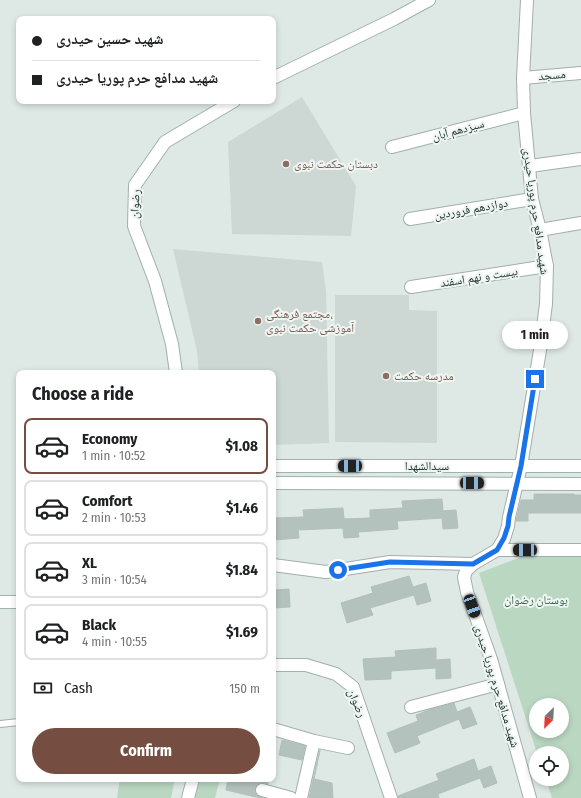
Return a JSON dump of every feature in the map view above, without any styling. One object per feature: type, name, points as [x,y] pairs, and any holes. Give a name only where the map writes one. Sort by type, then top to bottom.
[{"type":"street","points":[[276,77],[429,0]]},
{"type":"street","name":"شهید مدافع حرم پوریا حیدری","points":[[497,550],[504,538],[508,526],[521,466],[546,304],[547,266],[532,198],[524,113],[527,0]]},
{"type":"street","name":"مسجد","points":[[524,78],[581,73]]},
{"type":"street","name":"رضوان","points":[[176,370],[172,344],[155,281],[134,226],[135,185],[165,142],[229,104]]},
{"type":"street","name":"سیزدهم آبان","points":[[392,147],[524,113]]},
{"type":"street","points":[[530,166],[581,159]]},
{"type":"street","name":"دوازدهم فروردین","points":[[410,219],[532,198]]},
{"type":"street","points":[[540,230],[581,223]]},
{"type":"street","name":"بیست و نهم اسفند","points":[[411,287],[547,266]]},
{"type":"street","name":"سیدالشهدا","points":[[276,466],[581,466]]},
{"type":"street","name":"سیدالشهدا","points":[[276,483],[581,484]]},
{"type":"street","points":[[276,565],[326,572],[390,562],[473,564],[497,550],[581,550]]},
{"type":"street","name":"شهید مدافع حرم پوریا حیدری","points":[[473,564],[466,571],[464,584],[491,659],[530,798]]},
{"type":"street","points":[[0,602],[16,602]]},
{"type":"street","name":"رضوان","points":[[276,665],[306,665],[336,674],[353,687],[391,798]]},
{"type":"street","points":[[411,707],[498,684]]},
{"type":"street","points":[[276,730],[348,748]]},
{"type":"street","points":[[301,798],[314,740]]},
{"type":"street","points":[[188,798],[192,782]]},
{"type":"street","points":[[262,790],[291,798]]},
{"type":"lane","points":[[0,724],[16,722]]},
{"type":"shaded area","name":"دبستان حکمت نبوی","points":[[302,97],[356,186],[351,236],[232,234],[228,142]]},
{"type":"shaded area","name":"مجتمع‌ فرهنگی، آموزشی حکمت نبوی","points":[[173,249],[322,262],[326,291],[329,443],[276,445],[276,370],[199,370],[197,351]]},
{"type":"shaded area","name":"مدرسه حکمت","points":[[335,295],[409,295],[409,310],[437,311],[437,443],[335,442]]},
{"type":"green space","name":"بوستان رضوان","points":[[537,551],[581,554],[581,798],[552,798],[548,786],[569,786],[569,746],[535,746],[532,738],[569,738],[569,698],[529,698],[529,728],[479,573]]},
{"type":"green space","points":[[120,782],[174,782],[171,798],[117,798]]},
{"type":"green space","points":[[191,782],[219,782],[215,798],[188,798]]},
{"type":"building","points":[[534,494],[581,495],[581,513],[528,513],[528,521],[516,521],[521,500],[534,500]]},
{"type":"building","points":[[442,499],[443,511],[456,510],[458,528],[443,529],[442,518],[397,521],[398,529],[358,532],[359,537],[344,538],[343,528],[298,530],[299,538],[276,540],[276,518],[304,517],[303,510],[343,508],[344,519],[370,518],[370,510],[403,508],[402,501]]},
{"type":"building","points":[[409,576],[413,587],[426,583],[431,601],[417,605],[414,595],[370,608],[373,615],[347,623],[341,603],[373,593],[371,587]]},
{"type":"building","points":[[289,589],[290,607],[276,608],[276,590]]},
{"type":"building","points":[[436,648],[436,660],[450,659],[451,678],[436,679],[436,668],[391,671],[391,679],[365,680],[363,659],[396,657],[395,651]]},
{"type":"building","points":[[454,703],[457,712],[470,707],[477,724],[463,729],[459,719],[417,736],[420,743],[395,753],[387,733],[418,721],[416,715]]},
{"type":"building","points":[[282,740],[305,746],[302,760],[279,755]]},
{"type":"building","points":[[320,750],[314,779],[332,783],[333,798],[309,798]]},
{"type":"building","points":[[474,759],[478,771],[491,766],[497,783],[484,788],[480,778],[438,794],[439,798],[398,798],[398,796],[439,780],[436,774]]},
{"type":"building","points":[[227,782],[268,782],[268,784],[260,783],[255,788],[256,795],[263,798],[226,790]]},
{"type":"place","name":"دبستان حکمت نبوی","points":[[286,164]]},
{"type":"place","name":"مجتمع‌ فرهنگی، آموزشی حکمت نبوی","points":[[258,321]]},
{"type":"place","name":"مدرسه حکمت","points":[[386,376]]},
{"type":"route","points":[[338,570],[390,562],[473,564],[497,550],[504,538],[508,526],[521,466],[535,379]]}]
